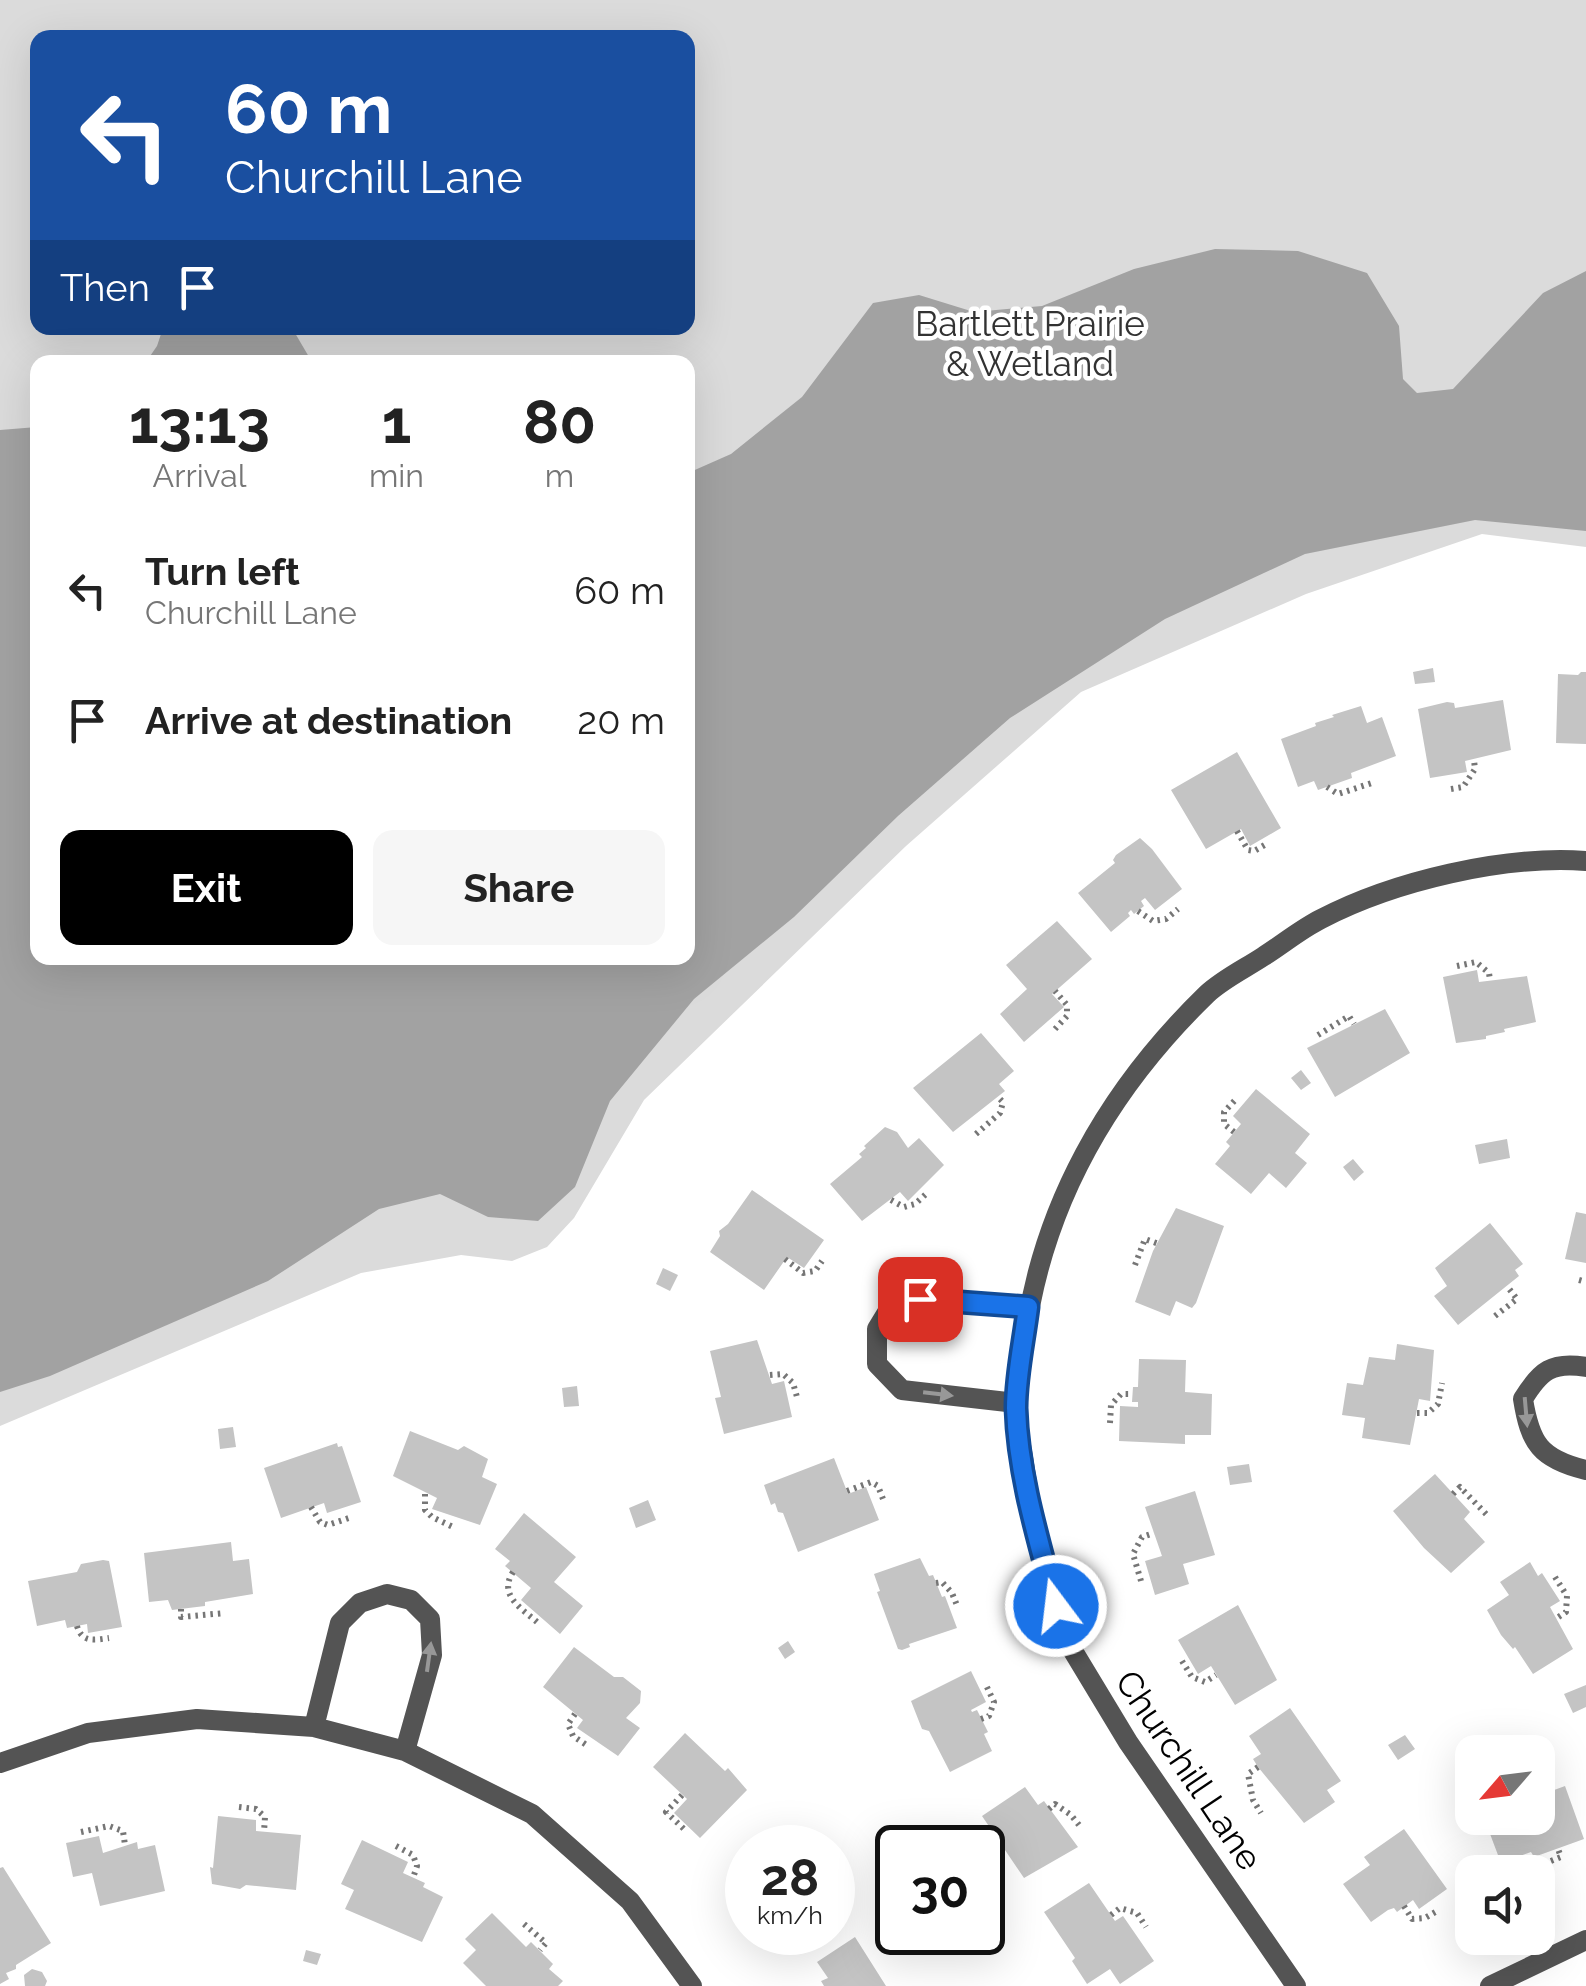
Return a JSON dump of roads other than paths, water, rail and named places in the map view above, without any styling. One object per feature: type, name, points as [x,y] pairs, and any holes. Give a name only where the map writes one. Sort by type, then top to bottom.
[{"type":"street","name":"Churchill Lane","points":[[1296,1986],[1128,1742],[1064,1636],[1033,1520],[1019,1447],[1016,1403],[1037,1268],[1064,1191],[1116,1099],[1209,992],[1322,918],[1425,878],[1548,858],[1586,861]]},
{"type":"street","points":[[1016,1403],[902,1390],[877,1364],[877,1330],[891,1306],[920,1299],[1028,1307]]},
{"type":"street","points":[[1586,1367],[1566,1364],[1538,1375],[1522,1398],[1528,1432],[1536,1442],[1565,1466],[1586,1470]]},
{"type":"street","points":[[314,1727],[340,1623],[360,1604],[386,1594],[412,1600],[430,1619],[432,1654],[404,1751]]},
{"type":"street","points":[[0,1763],[88,1733],[162,1722],[241,1720],[314,1727],[404,1751],[532,1814],[630,1901],[692,1986]]},
{"type":"street","points":[[1490,1986],[1586,1940]]},
{"type":"park label","name":"Bartlett Prairie & Wetland","points":[[1030,343]]}]
